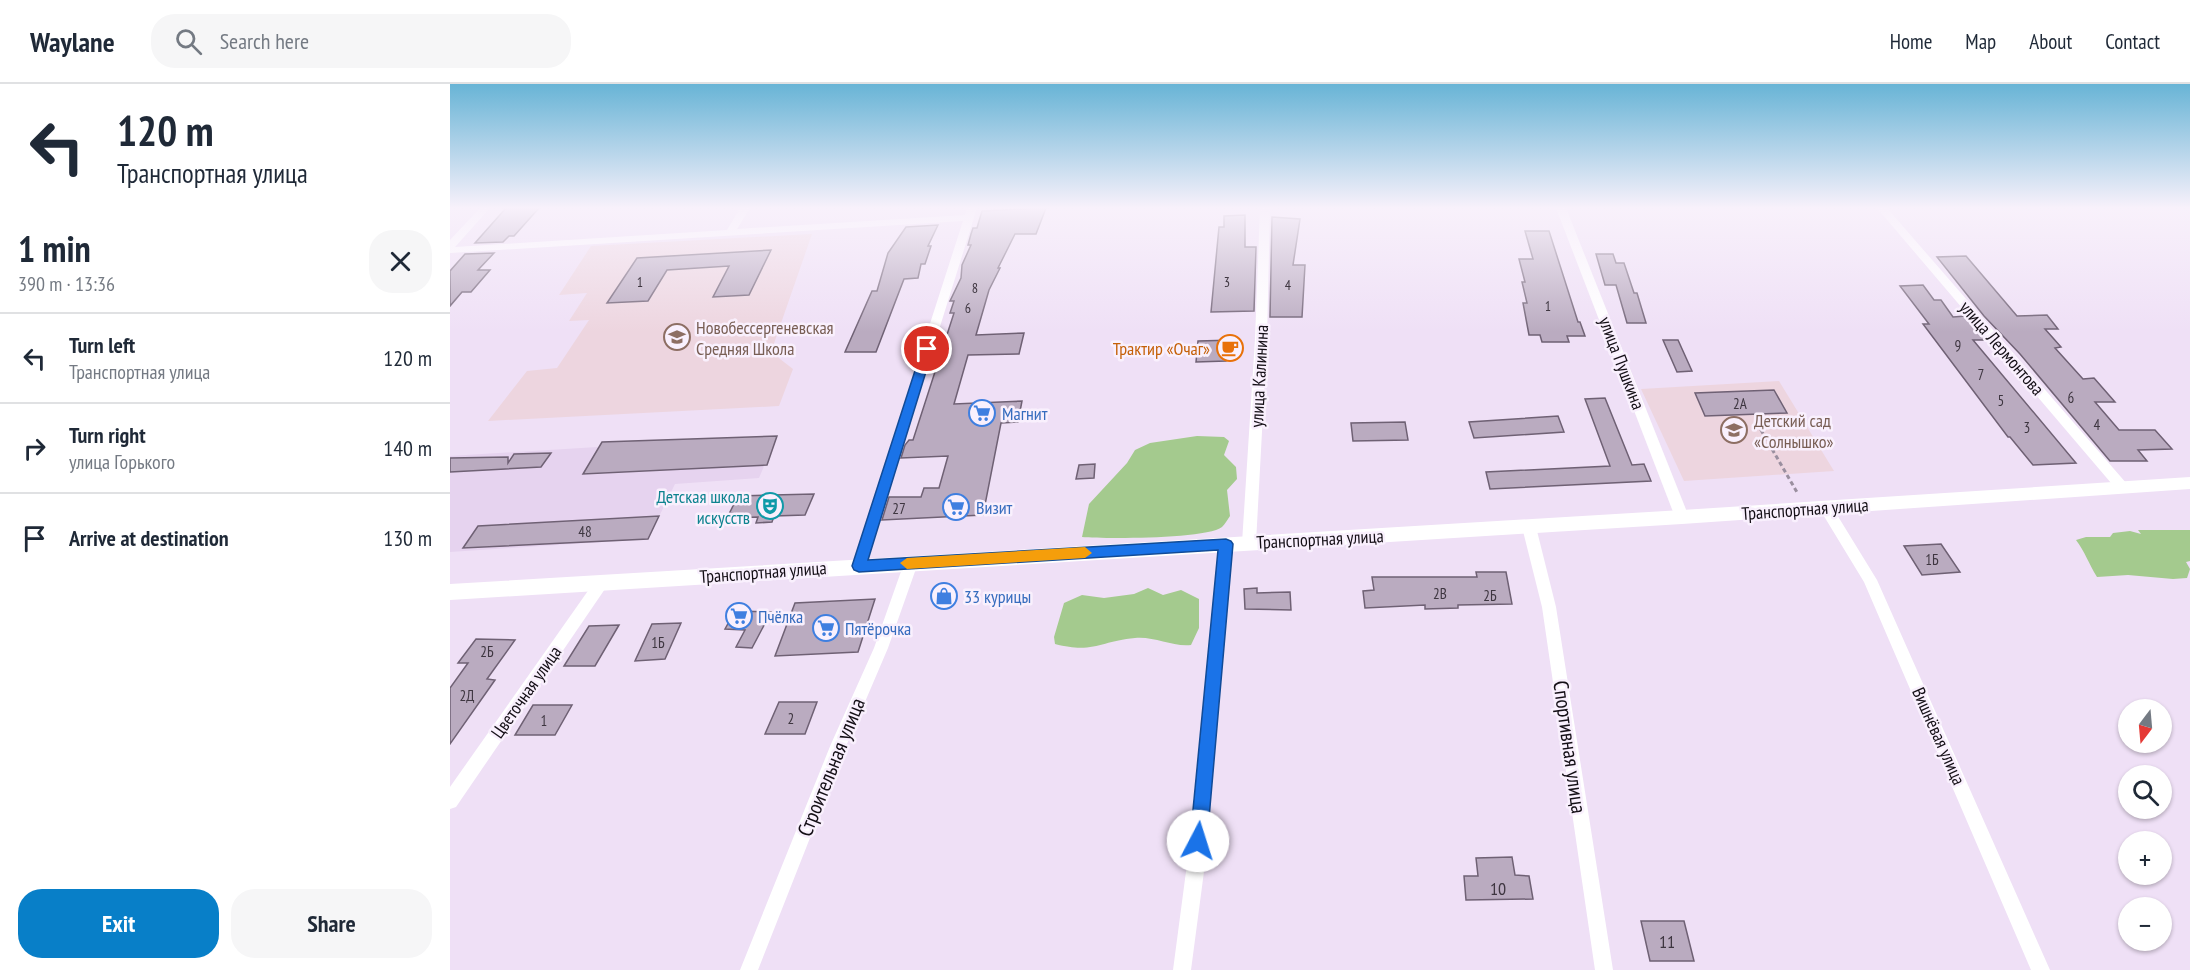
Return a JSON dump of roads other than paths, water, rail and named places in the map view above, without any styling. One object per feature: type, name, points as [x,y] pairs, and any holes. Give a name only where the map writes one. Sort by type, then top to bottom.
[{"type":"street","points":[[859,566],[959,249]]},
{"type":"street","name":"улица Калинина","points":[[1249,543],[1264,249]]},
{"type":"street","name":"улица Пушкина","points":[[1577,249],[1682,518]]},
{"type":"street","name":"улица Лермонтова","points":[[1917,249],[2121,487]]},
{"type":"street","name":"Транспортная улица","points":[[450,592],[1682,518],[2190,483]]},
{"type":"street","name":"Вишнёвая улица","points":[[1826,508],[1870,580],[2041,970]]},
{"type":"street","name":"Спортивная улица","points":[[1529,526],[1549,607],[1604,970]]},
{"type":"street","points":[[1182,970],[1196,864],[1226,544]]},
{"type":"street","name":"Строительная улица","points":[[749,970],[839,744],[881,648],[911,563]]},
{"type":"street","name":"Цветочная улица","points":[[450,801],[602,582]]},
{"type":"place","name":"Новобессергеневская Средняя Школа","points":[[677,337]]},
{"type":"place","name":"Трактир «Очаг»","points":[[1230,348]]},
{"type":"place","name":"Магнит","points":[[982,413]]},
{"type":"place","name":"Детский сад «Солнышко»","points":[[1734,430]]},
{"type":"place","name":"Детская школа искусств","points":[[770,506]]},
{"type":"place","name":"Визит","points":[[956,507]]},
{"type":"place","name":"33 курицы","points":[[944,596]]},
{"type":"place","name":"Пчёлка","points":[[739,616]]},
{"type":"place","name":"Пятёрочка","points":[[826,628]]}]
